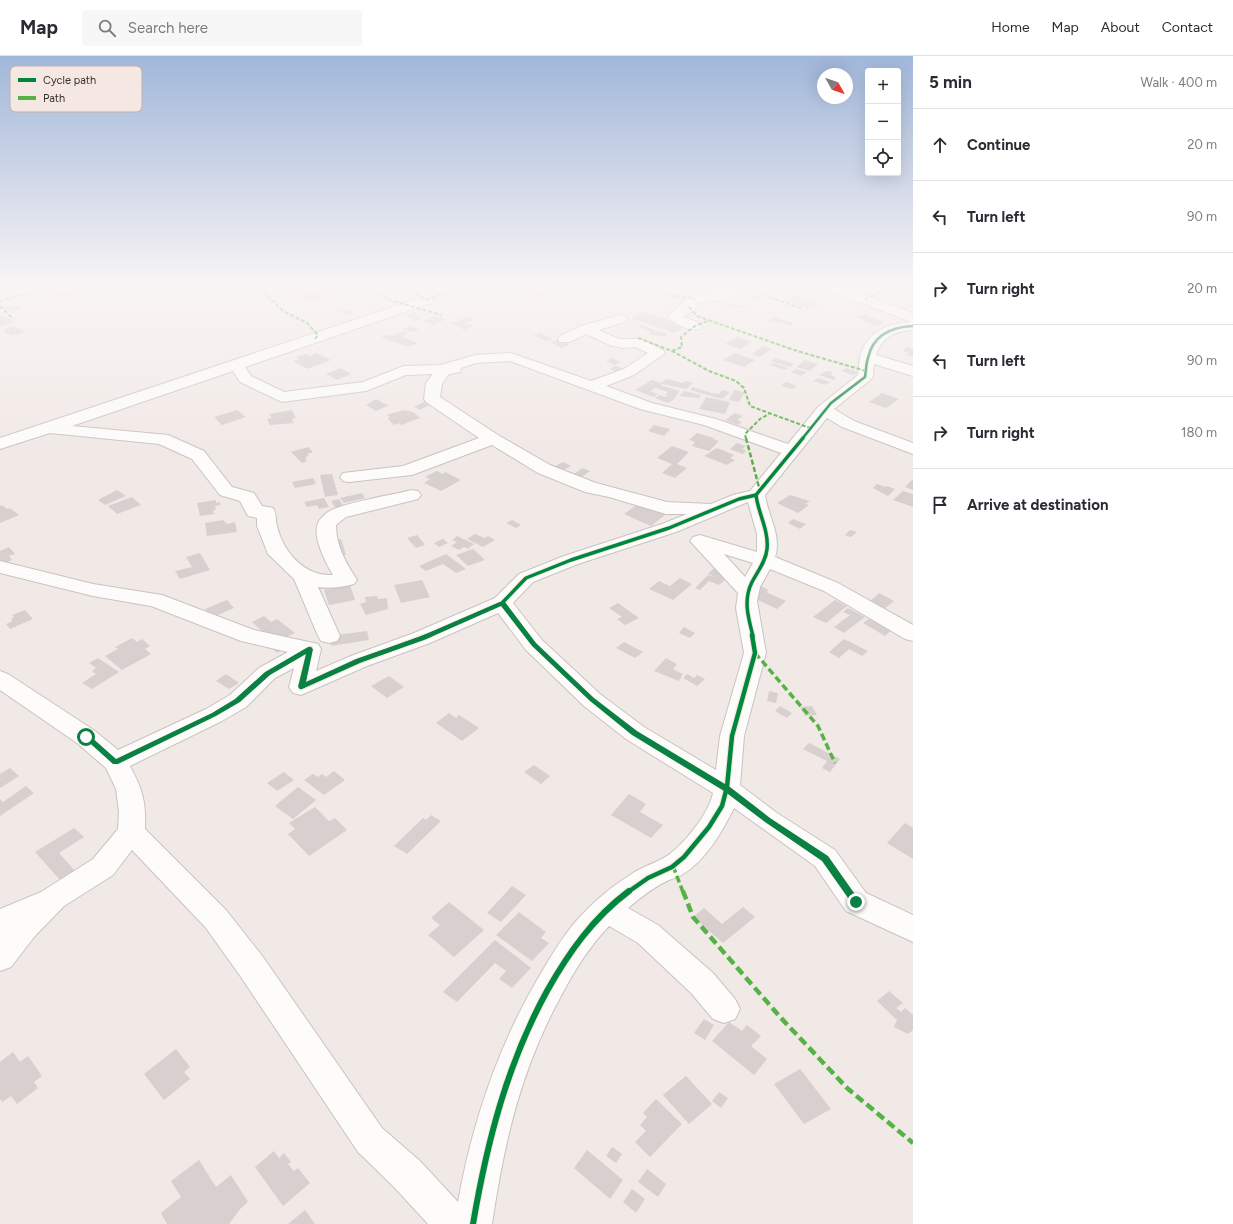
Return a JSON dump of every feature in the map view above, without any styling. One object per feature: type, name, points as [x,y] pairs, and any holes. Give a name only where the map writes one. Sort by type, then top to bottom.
[{"type":"street","points":[[0,444],[305,342]]},
{"type":"street","points":[[592,386],[629,372],[658,353],[637,342],[628,345],[617,344],[612,342]]},
{"type":"street","points":[[301,574],[320,643],[301,687],[359,660],[422,638],[502,603],[526,578],[570,560],[645,537],[694,517],[756,495],[824,410],[839,396],[864,377],[867,357],[873,342]]},
{"type":"street","points":[[236,365],[245,378],[282,397],[366,386],[404,371],[446,369],[475,359],[511,357],[646,406],[710,422],[791,451]]},
{"type":"street","points":[[867,357],[913,371]]},
{"type":"street","points":[[446,369],[434,383],[432,399],[492,440],[499,442],[544,469],[591,488],[612,492],[666,508],[717,509]]},
{"type":"street","points":[[824,410],[848,424],[913,449]]},
{"type":"street","points":[[47,428],[162,439],[198,455],[226,490],[248,497],[255,512],[266,512],[267,526],[278,554],[301,574],[324,582],[348,580],[337,566],[326,535],[327,524],[339,513],[412,495]]},
{"type":"street","points":[[349,478],[406,471],[492,440]]},
{"type":"street","points":[[473,1224],[482,1166],[496,1111],[518,1046],[539,1005],[568,957],[593,923],[606,910],[646,880],[673,866],[696,845],[720,813],[727,789],[732,735],[755,653],[755,640],[748,625],[746,608],[748,592],[764,560],[767,549],[767,534],[757,504],[756,495]]},
{"type":"street","points":[[694,517],[694,527],[700,541],[748,592]]},
{"type":"street","points":[[700,541],[764,560],[831,587],[913,634]]},
{"type":"street","points":[[0,567],[93,590],[155,600],[249,636],[320,643]]},
{"type":"street","points":[[502,603],[534,645],[592,700],[635,733],[727,789],[768,820],[825,858],[856,902],[913,929]]},
{"type":"street","points":[[116,762],[214,715],[238,701],[267,673],[320,643]]},
{"type":"street","points":[[0,679],[86,737],[116,762],[128,789],[132,812],[131,832],[103,867],[54,898],[0,923]]},
{"type":"street","points":[[131,832],[216,920],[252,967],[370,1140],[407,1174],[441,1211],[457,1224]]},
{"type":"street","points":[[0,958],[25,927],[54,898]]},
{"type":"street","points":[[606,910],[648,934],[702,983],[724,1009]]},
{"type":"building","points":[[393,342],[414,342],[418,343],[408,347]]},
{"type":"building","points":[[551,342],[564,342],[570,345],[561,348]]},
{"type":"building","points":[[729,342],[751,342],[740,349],[725,344]]},
{"type":"building","points":[[763,346],[772,349],[760,357],[752,354]]},
{"type":"building","points":[[907,347],[913,349],[913,357],[907,355],[909,353],[903,351]]},
{"type":"building","points":[[317,353],[331,360],[308,369],[293,361],[300,359],[296,357],[305,354],[310,356]]},
{"type":"building","points":[[735,353],[755,360],[744,367],[723,360]]},
{"type":"building","points":[[611,358],[620,362],[615,365],[606,361]]},
{"type":"building","points":[[775,358],[794,364],[790,367],[771,361]]},
{"type":"building","points":[[805,360],[818,364],[810,371],[796,367]]},
{"type":"building","points":[[773,363],[788,368],[785,370],[770,365]]},
{"type":"building","points":[[615,366],[627,370],[618,375],[612,373],[615,371],[609,369]]},
{"type":"building","points":[[341,368],[351,374],[337,380],[326,374]]},
{"type":"building","points":[[846,368],[858,372],[853,375],[841,371]]},
{"type":"building","points":[[796,369],[807,372],[801,376],[791,372]]},
{"type":"building","points":[[827,371],[832,372],[831,375],[836,377],[834,380],[819,375]]},
{"type":"building","points":[[818,378],[830,382],[825,385],[813,381]]},
{"type":"building","points":[[666,379],[683,383],[686,381],[693,383],[686,389],[663,384],[660,385],[680,391],[674,398],[676,398],[668,403],[655,398],[660,395],[666,397],[668,396],[665,395],[668,392],[655,388],[650,391],[658,394],[654,397],[635,390],[652,380],[661,383]]},
{"type":"building","points":[[786,382],[797,386],[793,389],[781,386]]},
{"type":"building","points":[[693,387],[719,394],[722,390],[730,392],[722,399],[690,390]]},
{"type":"building","points":[[734,390],[745,392],[739,402],[729,400]]},
{"type":"building","points":[[684,391],[701,395],[699,398],[679,396]]},
{"type":"building","points":[[882,393],[899,399],[886,408],[869,402]]},
{"type":"building","points":[[706,397],[730,402],[725,414],[699,409]]},
{"type":"building","points":[[376,399],[389,405],[376,411],[366,405]]},
{"type":"building","points":[[427,400],[433,403],[420,410],[414,407]]},
{"type":"building","points":[[237,410],[246,417],[222,425],[214,417]]},
{"type":"building","points":[[292,410],[296,418],[292,419],[294,423],[270,425],[267,419],[272,418],[269,414]]},
{"type":"building","points":[[405,410],[413,412],[420,418],[401,425],[399,423],[394,425],[388,419],[390,416],[387,416],[389,414]]},
{"type":"building","points":[[735,413],[743,416],[737,420],[742,422],[738,425],[725,420]]},
{"type":"building","points":[[654,425],[670,429],[664,436],[648,431]]},
{"type":"building","points":[[697,433],[719,441],[709,451],[692,446],[695,442],[689,440]]},
{"type":"building","points":[[737,443],[746,446],[742,449],[746,451],[743,454],[730,449]]},
{"type":"building","points":[[672,446],[689,452],[677,464],[687,468],[675,478],[662,473],[672,464],[657,458]]},
{"type":"building","points":[[308,447],[313,452],[307,454],[309,456],[305,457],[307,458],[305,459],[307,461],[302,463],[291,452]]},
{"type":"building","points":[[717,448],[734,455],[730,458],[735,460],[727,465],[704,456]]},
{"type":"building","points":[[563,462],[571,466],[562,471],[554,467]]},
{"type":"building","points":[[582,468],[590,471],[582,477],[574,474]]},
{"type":"building","points":[[437,471],[443,474],[445,472],[461,480],[441,491],[424,483],[430,479],[425,477]]},
{"type":"building","points":[[332,474],[338,495],[325,497],[320,475]]},
{"type":"building","points":[[313,478],[316,484],[295,488],[292,482]]},
{"type":"building","points":[[913,479],[913,490],[905,487]]},
{"type":"building","points":[[877,484],[895,489],[888,496],[873,488]]},
{"type":"building","points":[[117,490],[126,496],[105,505],[98,500]]},
{"type":"building","points":[[903,491],[913,494],[913,507],[893,500]]},
{"type":"building","points":[[362,493],[365,498],[344,503],[340,498]]},
{"type":"building","points":[[790,495],[810,501],[805,504],[809,505],[798,513],[777,503]]},
{"type":"building","points":[[132,497],[141,505],[117,514],[108,506]]},
{"type":"building","points":[[324,498],[329,507],[319,509],[317,505],[307,507],[304,502]]},
{"type":"building","points":[[339,499],[344,507],[336,509],[331,501]]},
{"type":"building","points":[[216,500],[216,503],[220,502],[220,505],[215,506],[216,510],[213,510],[214,514],[200,516],[197,503]]},
{"type":"building","points":[[638,504],[665,515],[651,526],[624,514]]},
{"type":"building","points":[[2,505],[7,509],[10,508],[19,515],[0,523],[0,506]]},
{"type":"building","points":[[793,519],[806,524],[800,529],[788,523]]},
{"type":"building","points":[[223,520],[227,524],[235,522],[237,532],[207,536],[205,523]]},
{"type":"building","points":[[512,520],[521,525],[516,528],[506,523]]},
{"type":"building","points":[[850,530],[857,532],[851,537],[845,535]]},
{"type":"building","points":[[475,534],[485,538],[488,536],[495,540],[483,547],[467,539]]},
{"type":"building","points":[[417,535],[425,545],[416,548],[407,538]]},
{"type":"building","points":[[457,536],[474,544],[468,549],[464,547],[459,550],[451,546],[457,542],[452,540]]},
{"type":"building","points":[[341,539],[346,555],[335,557],[330,540]]},
{"type":"building","points":[[443,539],[448,543],[439,547],[434,543]]},
{"type":"building","points":[[9,547],[15,554],[9,556],[12,560],[0,565],[0,551]]},
{"type":"building","points":[[473,549],[485,560],[468,566],[456,555]]},
{"type":"building","points":[[200,553],[210,570],[180,579],[175,571],[192,567],[186,557]]},
{"type":"building","points":[[446,554],[466,569],[456,573],[443,564],[426,571],[419,566]]},
{"type":"building","points":[[717,565],[730,576],[719,585],[709,581],[700,590],[695,588],[708,575],[715,577],[708,574]]},
{"type":"building","points":[[680,578],[692,584],[673,600],[649,589],[659,581],[670,586]]},
{"type":"building","points":[[422,580],[430,597],[401,603],[394,585]]},
{"type":"building","points":[[350,585],[355,600],[329,605],[324,590]]},
{"type":"building","points":[[759,585],[769,590],[766,592],[786,601],[777,609],[747,595]]},
{"type":"building","points":[[879,593],[894,601],[878,614],[870,601]]},
{"type":"building","points":[[377,596],[378,599],[387,598],[388,609],[366,615],[360,604],[366,602],[365,597]]},
{"type":"building","points":[[227,600],[234,608],[213,617],[205,609]]},
{"type":"building","points":[[835,600],[847,606],[826,623],[813,617]]},
{"type":"building","points":[[618,603],[639,618],[625,625],[617,619],[622,617],[609,608]]},
{"type":"building","points":[[848,608],[865,617],[844,633],[834,627],[850,615],[843,612]]},
{"type":"building","points":[[25,610],[33,619],[10,629],[6,624],[13,621],[11,619],[14,617],[12,615]]},
{"type":"building","points":[[264,616],[271,622],[277,619],[295,633],[278,641],[287,648],[277,653],[260,636],[265,634],[252,622]]},
{"type":"building","points":[[869,619],[891,630],[885,636],[863,623]]},
{"type":"building","points":[[684,627],[695,633],[690,638],[679,633]]},
{"type":"building","points":[[367,631],[369,640],[331,646],[329,636]]},
{"type":"building","points":[[132,638],[137,642],[142,639],[150,646],[145,649],[151,654],[122,670],[105,656],[118,649],[115,647]]},
{"type":"building","points":[[844,639],[868,651],[862,656],[849,649],[839,658],[829,652]]},
{"type":"building","points":[[624,642],[643,652],[635,658],[616,648]]},
{"type":"building","points":[[98,658],[119,672],[92,689],[82,683],[96,674],[92,671],[96,668],[89,663]]},
{"type":"building","points":[[666,658],[677,664],[673,669],[683,674],[679,681],[654,671]]},
{"type":"building","points":[[226,674],[239,683],[229,689],[216,681]]},
{"type":"building","points":[[687,674],[694,678],[697,675],[705,679],[697,686],[683,678]]},
{"type":"building","points":[[389,676],[404,687],[387,698],[371,686]]},
{"type":"building","points":[[769,691],[778,693],[776,703],[767,701]]},
{"type":"building","points":[[780,706],[792,713],[787,718],[775,711]]},
{"type":"building","points":[[812,706],[817,715],[805,716],[800,707]]},
{"type":"building","points":[[449,713],[456,718],[459,715],[479,728],[462,741],[436,723]]},
{"type":"building","points":[[809,743],[840,759],[830,772],[822,768],[827,761],[803,749]]},
{"type":"building","points":[[534,765],[550,776],[541,784],[524,772]]},
{"type":"building","points":[[10,768],[19,776],[0,788],[0,774]]},
{"type":"building","points":[[334,771],[345,780],[324,795],[304,780],[313,774],[318,777],[322,774],[326,777]]},
{"type":"building","points":[[284,772],[294,780],[277,791],[267,783]]},
{"type":"building","points":[[26,786],[34,793],[0,816],[0,799],[3,802]]},
{"type":"building","points":[[298,787],[316,800],[293,819],[275,806]]},
{"type":"building","points":[[629,794],[646,804],[640,812],[663,825],[651,838],[611,815]]},
{"type":"building","points":[[315,807],[329,821],[335,818],[347,830],[309,856],[288,834],[295,829],[289,823]]},
{"type":"building","points":[[431,815],[441,821],[407,854],[394,846],[423,818],[426,820]]},
{"type":"building","points":[[905,823],[913,828],[913,859],[887,843]]},
{"type":"building","points":[[74,828],[84,837],[59,853],[76,872],[61,881],[35,852]]},
{"type":"building","points":[[512,886],[526,895],[501,922],[487,913]]},
{"type":"building","points":[[449,902],[484,930],[454,957],[428,935],[440,925],[431,918]]},
{"type":"building","points":[[743,907],[755,917],[723,943],[693,917],[704,908],[722,924]]},
{"type":"building","points":[[519,912],[546,932],[541,938],[549,943],[532,961],[496,935]]},
{"type":"building","points":[[495,940],[531,968],[512,988],[499,979],[506,971],[495,963],[457,1002],[443,992]]},
{"type":"building","points":[[889,991],[903,1003],[896,1008],[901,1012],[905,1008],[913,1015],[913,1030],[908,1034],[894,1027],[897,1020],[877,1001]]},
{"type":"building","points":[[704,1019],[714,1025],[705,1040],[694,1033]]},
{"type":"building","points":[[729,1022],[742,1031],[747,1025],[761,1036],[751,1046],[767,1059],[754,1075],[712,1041]]},
{"type":"building","points":[[176,1049],[190,1067],[184,1072],[190,1079],[164,1100],[144,1074]]},
{"type":"building","points":[[13,1052],[20,1062],[28,1056],[42,1076],[34,1082],[38,1088],[17,1104],[11,1096],[2,1102],[0,1099],[0,1062]]},
{"type":"building","points":[[800,1069],[831,1109],[804,1124],[774,1084]]},
{"type":"building","points":[[686,1076],[712,1104],[689,1124],[663,1095]]},
{"type":"building","points":[[719,1092],[728,1098],[721,1108],[712,1101]]},
{"type":"building","points":[[656,1099],[682,1124],[650,1157],[635,1142],[646,1131],[640,1125],[647,1117],[643,1113]]},
{"type":"building","points":[[612,1147],[622,1154],[616,1163],[606,1156]]},
{"type":"building","points":[[587,1150],[623,1180],[610,1199],[574,1168]]},
{"type":"building","points":[[274,1151],[279,1158],[284,1153],[291,1162],[288,1164],[294,1171],[298,1168],[310,1183],[283,1206],[255,1167]]},
{"type":"building","points":[[199,1160],[216,1187],[231,1175],[248,1202],[241,1208],[229,1224],[167,1224],[161,1213],[181,1197],[171,1181]]},
{"type":"building","points":[[647,1169],[666,1184],[658,1197],[638,1182]]},
{"type":"building","points":[[632,1189],[645,1199],[636,1213],[623,1202]]},
{"type":"building","points":[[305,1210],[315,1224],[288,1224]]},
{"type":"marked path","points":[[647,342],[672,351],[709,371],[736,381],[744,388],[750,406],[810,428]]},
{"type":"marked path","points":[[672,351],[682,347],[681,342]]},
{"type":"marked path","points":[[770,342],[866,371]]},
{"type":"marked path","points":[[760,491],[745,434],[760,419],[769,414]]},
{"type":"marked path","points":[[755,653],[818,726],[835,763]]},
{"type":"marked path","points":[[673,866],[693,917],[781,1018],[847,1088],[913,1143]]},
{"type":"cycle path","points":[[473,1224],[485,1158],[501,1097],[523,1039],[537,1009],[554,979],[577,942],[588,928],[608,908],[632,889],[648,878],[678,863],[697,843],[714,820],[722,806],[727,787],[732,736],[755,653],[747,608],[748,593],[762,566],[767,548],[765,528],[758,508],[756,495],[831,403],[865,377],[868,356],[874,342]]},
{"type":"cycle path","points":[[310,649],[301,687],[359,661],[422,638],[502,603],[526,578],[571,560],[669,528],[739,499],[756,495]]},
{"type":"route","points":[[86,737],[116,762],[214,715],[238,701],[267,673],[274,671],[310,649],[301,687],[359,660],[422,638],[502,603],[534,645],[592,700],[635,733],[727,789],[768,820],[825,858],[856,902]]}]
